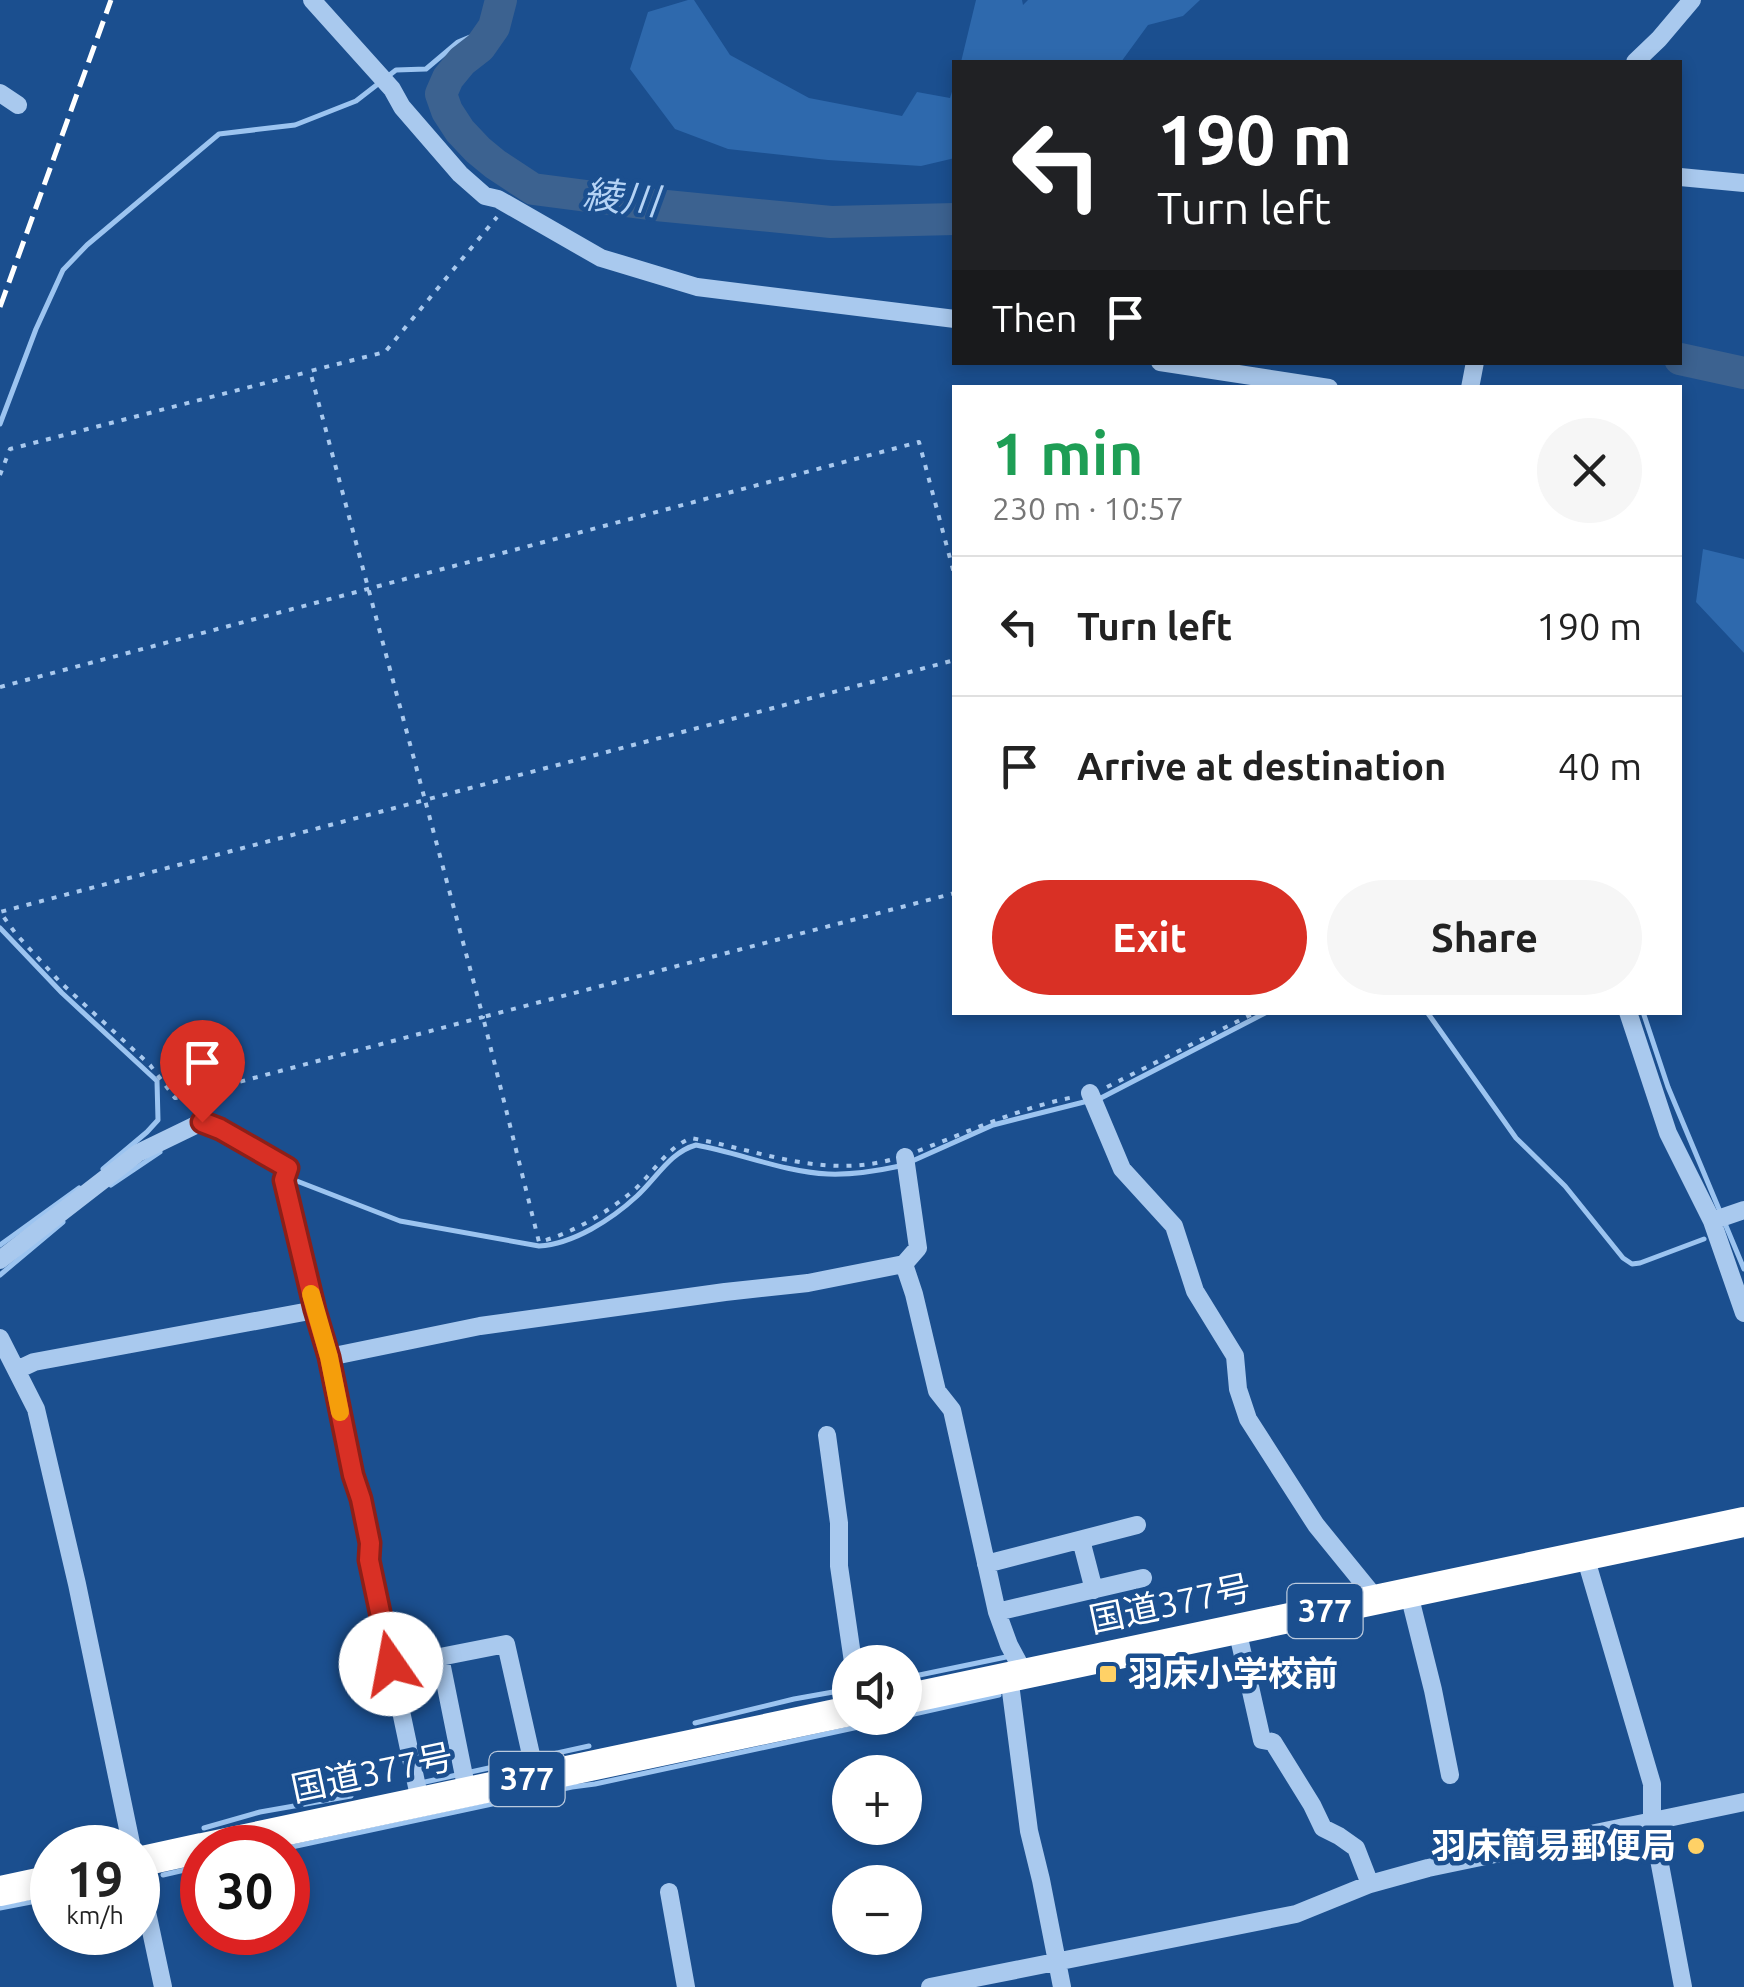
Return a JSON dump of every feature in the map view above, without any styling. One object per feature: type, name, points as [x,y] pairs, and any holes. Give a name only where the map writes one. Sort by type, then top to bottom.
[{"type":"highway","name":"国道377号","points":[[922,1695],[1744,1522]]},
{"type":"highway","name":"国道377号","points":[[309,1825],[420,1801],[465,1778],[533,1763],[832,1714]]},
{"type":"highway","points":[[0,1891],[30,1885]]},
{"type":"street","points":[[312,0],[392,89],[402,107],[460,174],[485,196],[498,198],[601,258],[697,287],[952,318]]},
{"type":"street","points":[[1637,60],[1692,0]]},
{"type":"street","points":[[0,93],[18,105]]},
{"type":"street","points":[[1682,177],[1744,183]]},
{"type":"street","points":[[1179,365],[1309,385]]},
{"type":"street","points":[[1629,1015],[1668,1133],[1725,1216],[1744,1313]]},
{"type":"street","points":[[1092,1098],[1122,1168],[1174,1226],[1195,1290],[1235,1356],[1238,1388],[1248,1419],[1316,1525],[1378,1600]]},
{"type":"street","points":[[0,1260],[138,1152],[202,1122],[288,1168],[285,1177],[368,1528],[369,1560],[420,1801]]},
{"type":"street","points":[[329,1357],[480,1326],[808,1283],[904,1264],[918,1248],[906,1161]]},
{"type":"street","points":[[904,1264],[937,1391],[952,1410],[997,1612],[1017,1674],[1029,1831],[1062,1987]]},
{"type":"street","points":[[17,1370],[34,1362],[315,1310]]},
{"type":"street","points":[[0,1338],[36,1409],[78,1584],[127,1825]]},
{"type":"street","points":[[827,1435],[851,1645]]},
{"type":"street","points":[[986,1564],[1136,1525]]},
{"type":"street","points":[[1081,1540],[1094,1590]]},
{"type":"street","points":[[1585,1556],[1652,1784],[1652,1822],[1683,1987]]},
{"type":"street","points":[[997,1612],[1143,1578]]},
{"type":"street","points":[[1409,1594],[1450,1775]]},
{"type":"street","points":[[1237,1628],[1262,1740],[1273,1742],[1323,1828],[1356,1848],[1370,1884]]},
{"type":"street","points":[[465,1778],[440,1657],[506,1644],[533,1763]]},
{"type":"street","points":[[930,1987],[1296,1914],[1370,1884],[1428,1868],[1744,1802]]},
{"type":"street","points":[[670,1892],[686,1987]]},
{"type":"street","points":[[156,1955],[163,1987]]},
{"type":"path","points":[[0,474],[10,449],[384,352],[508,205]]},
{"type":"path","points":[[310,371],[426,800],[539,1242],[557,1238],[629,1195],[678,1143],[691,1138],[783,1161],[827,1167],[906,1161]]},
{"type":"path","points":[[0,687],[920,442],[952,566]]},
{"type":"path","points":[[952,661],[0,912],[60,982],[150,1064],[174,1098],[952,894]]},
{"type":"path","points":[[189,1096],[202,1122]]},
{"type":"shaded area","points":[[694,0],[730,55],[809,98],[902,116],[917,92],[950,98],[952,92],[952,159],[921,166],[828,160],[728,149],[675,129],[630,69],[648,12]]},
{"type":"shaded area","points":[[976,0],[1022,0],[1023,5],[1028,0],[1200,0],[1183,16],[1148,25],[1122,60],[961,60]]},
{"type":"shaded area","points":[[1703,549],[1744,559],[1744,653],[1696,602]]},
{"type":"waterway","name":"綾川","points":[[501,0],[494,27],[448,78],[441,94],[460,131],[478,150],[533,189],[831,222],[952,219]]},
{"type":"waterway","points":[[0,424],[63,270],[87,245],[219,134],[295,125],[356,101],[396,70],[426,69],[458,42],[494,27]]},
{"type":"waterway","name":"綾川","points":[[1682,359],[1744,373]]},
{"type":"waterway","points":[[0,928],[62,993],[157,1081],[158,1120],[103,1169]]},
{"type":"waterway","points":[[1099,1099],[1261,1015]]},
{"type":"waterway","points":[[1429,1015],[1516,1138],[1565,1186],[1623,1258],[1632,1264],[1640,1263],[1704,1239]]},
{"type":"waterway","points":[[1644,1015],[1668,1087],[1744,1269]]},
{"type":"waterway","points":[[910,1162],[993,1125],[1088,1101]]},
{"type":"waterway","points":[[289,1178],[400,1221],[539,1246],[565,1241],[604,1222],[637,1196],[671,1160],[696,1145],[812,1173],[855,1173],[900,1166]]},
{"type":"waterway","points":[[111,1185],[160,1152]]},
{"type":"waterway","points":[[0,1245],[79,1188]]},
{"type":"waterway","points":[[0,1275],[63,1222]]},
{"type":"waterway","points":[[922,1674],[1006,1657]]},
{"type":"waterway","points":[[695,1723],[832,1692]]},
{"type":"waterway","points":[[922,1712],[999,1695]]},
{"type":"waterway","points":[[310,1843],[832,1733]]},
{"type":"waterway","points":[[425,1782],[589,1746]]},
{"type":"waterway","points":[[214,1825],[260,1812],[351,1796]]},
{"type":"waterway","points":[[163,1875],[180,1871]]},
{"type":"waterway","points":[[0,1908],[30,1902]]},
{"type":"railway","points":[[0,307],[111,0]]},
{"type":"slow traffic","points":[[311,1294],[340,1412]]},
{"type":"place","name":"羽床小学校前","points":[[1108,1674]]},
{"type":"place","name":"羽床簡易郵便局","points":[[1696,1846]]},
{"type":"route","points":[[202,1122],[288,1168],[284,1180],[361,1499],[370,1543],[369,1560],[391,1664]]}]
